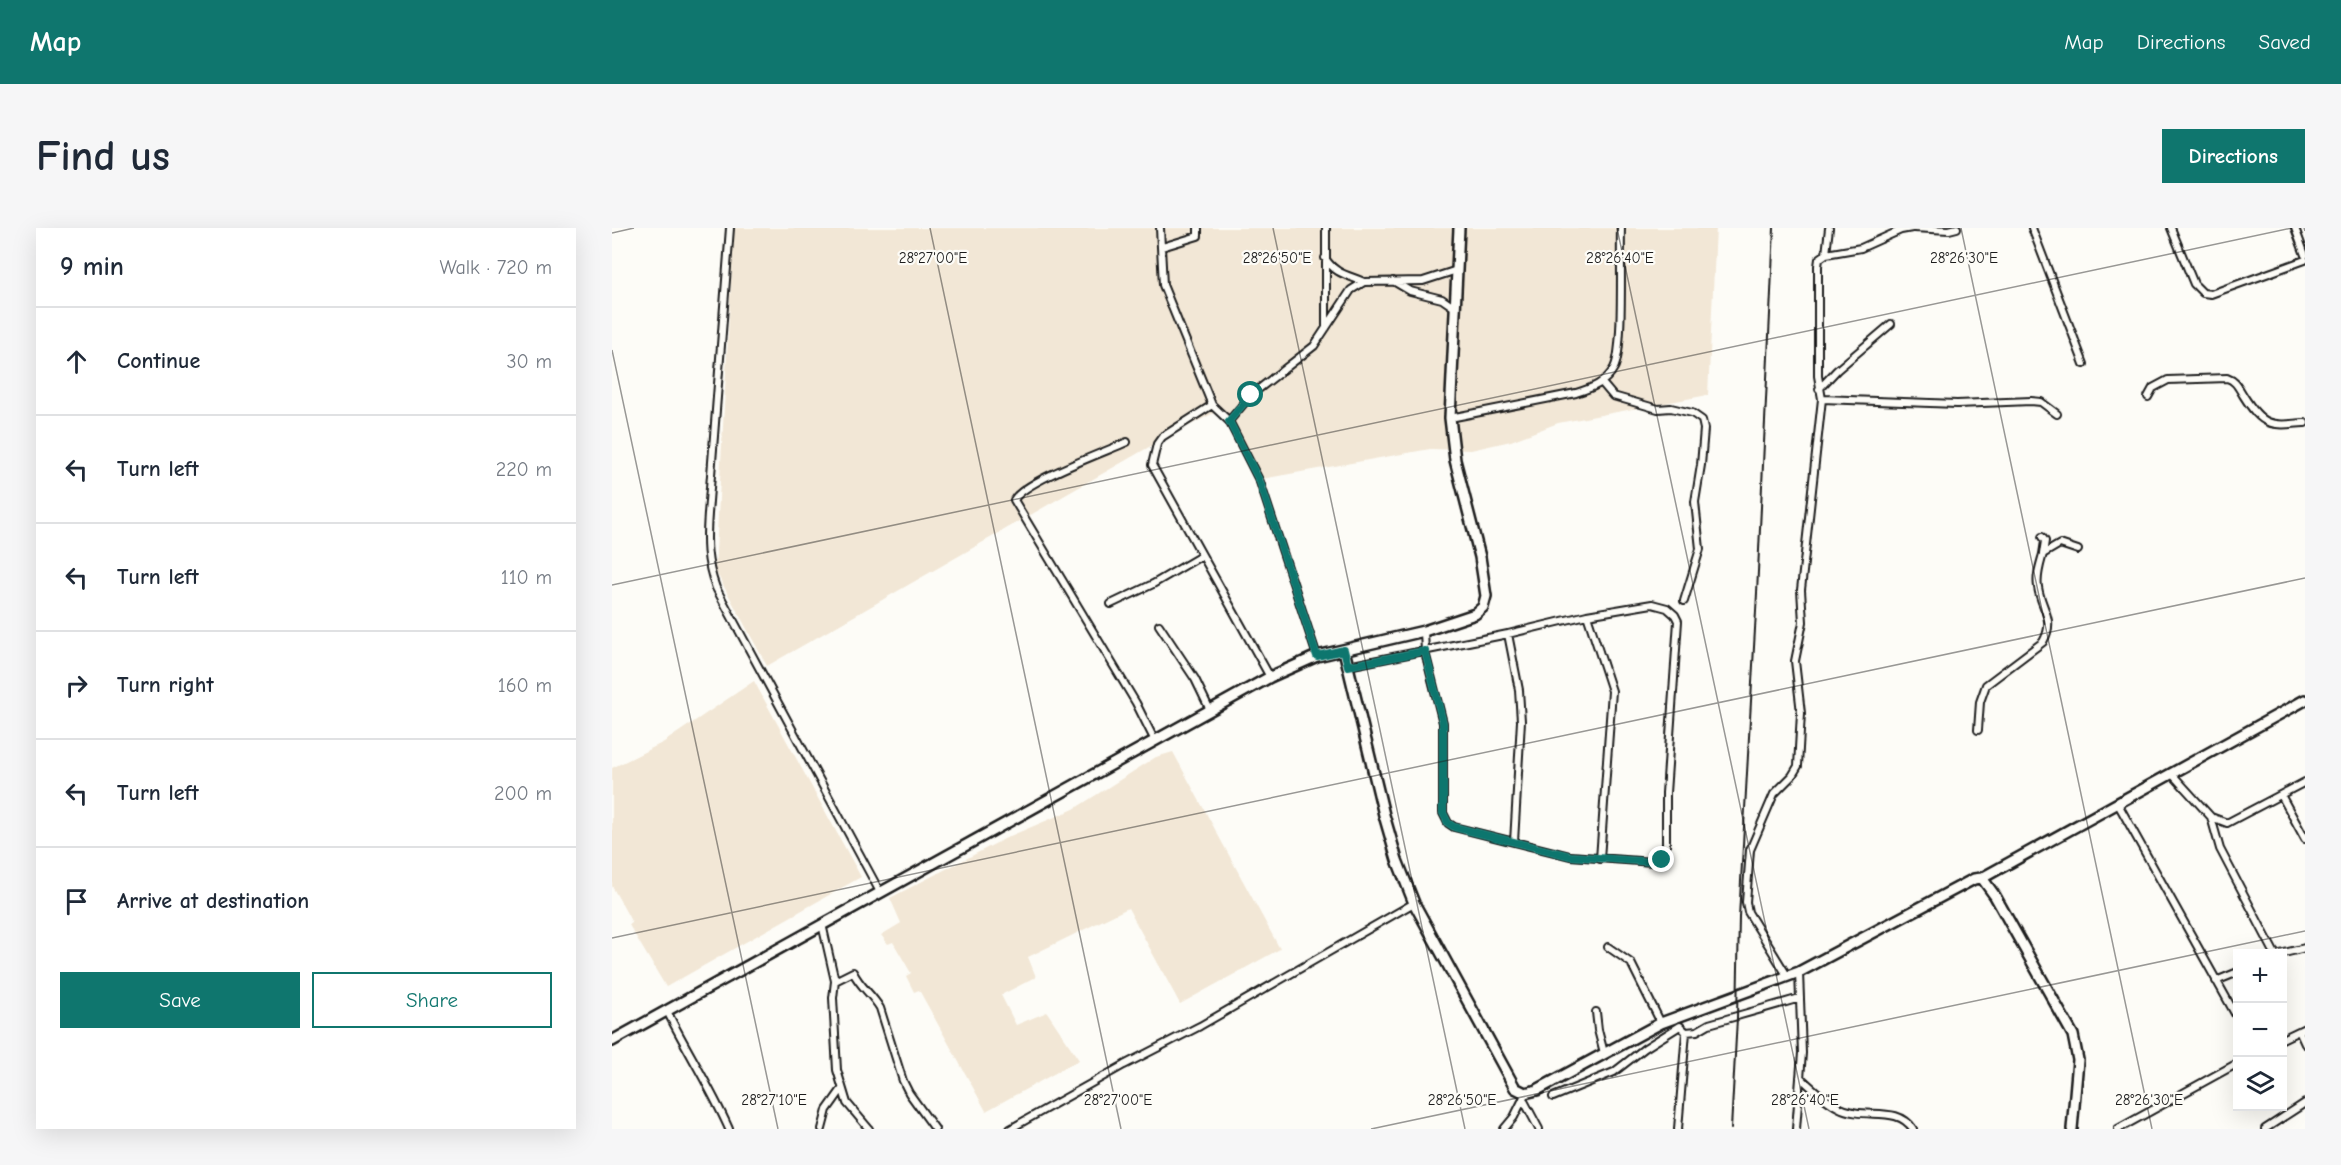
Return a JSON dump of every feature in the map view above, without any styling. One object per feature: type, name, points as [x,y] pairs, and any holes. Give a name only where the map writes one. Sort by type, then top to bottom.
[{"type":"street","points":[[730,228],[706,542],[708,566],[716,588],[880,892]]},
{"type":"street","points":[[1160,228],[1163,285],[1212,405],[1229,421],[1260,482],[1317,656]]},
{"type":"street","points":[[1162,247],[1198,236],[1198,228]]},
{"type":"street","points":[[1326,228],[1326,328]]},
{"type":"street","points":[[612,1041],[1270,677],[1317,656],[1424,631],[1475,614],[1483,607],[1486,596],[1480,557],[1455,460],[1450,418],[1459,228]]},
{"type":"street","points":[[1450,418],[1576,393],[1602,382],[1615,367],[1619,356],[1621,228]]},
{"type":"street","points":[[1826,254],[1828,228]]},
{"type":"street","points":[[1788,977],[1748,912],[1746,902],[1750,850],[1774,794],[1792,776],[1798,766],[1801,714],[1795,661],[1803,622],[1801,590],[1822,399],[1819,389],[1818,266],[1820,259],[1826,254],[1861,248],[1901,230],[1957,228]]},
{"type":"street","points":[[2032,228],[2084,364]]},
{"type":"street","points":[[2171,228],[2194,284],[2203,293],[2211,294],[2305,260]]},
{"type":"street","points":[[2295,228],[2305,255]]},
{"type":"street","points":[[1325,258],[1331,268],[1338,273],[1364,282],[1423,281],[1457,270]]},
{"type":"street","points":[[1392,280],[1410,291],[1442,299],[1455,308]]},
{"type":"street","points":[[1229,421],[1251,395],[1314,346],[1351,290],[1364,282]]},
{"type":"street","points":[[1819,389],[1837,370],[1891,324]]},
{"type":"street","points":[[2148,397],[2152,388],[2168,380],[2227,378],[2234,381],[2263,420],[2277,426],[2305,423]]},
{"type":"street","points":[[1602,382],[1613,396],[1658,409],[1671,408],[1692,413],[1702,420],[1704,429],[1701,465],[1695,502],[1700,549],[1684,601]]},
{"type":"street","points":[[1822,399],[1957,404],[2031,401],[2041,402],[2057,414]]},
{"type":"street","points":[[1212,405],[1162,437],[1157,444],[1152,465],[1270,677]]},
{"type":"street","points":[[1127,442],[1036,482],[1016,495],[1014,500],[1136,703],[1155,741]]},
{"type":"street","points":[[1978,730],[1980,702],[1986,685],[2043,642],[2048,634],[2048,613],[2037,586],[2045,541],[2042,537]]},
{"type":"street","points":[[2043,554],[2060,544],[2078,550]]},
{"type":"street","points":[[1111,604],[1154,584],[1201,556]]},
{"type":"street","points":[[1348,666],[1425,651],[1508,634],[1587,615],[1660,605],[1675,615],[1678,621],[1666,793],[1666,856],[1662,860],[1653,862],[1570,856],[1454,827],[1448,823],[1443,813],[1443,723],[1425,651],[1424,631]]},
{"type":"street","points":[[1587,615],[1612,691],[1600,859]]},
{"type":"street","points":[[1159,625],[1195,679],[1210,710]]},
{"type":"street","points":[[1508,634],[1519,690],[1521,721],[1514,842]]},
{"type":"street","points":[[1344,650],[1386,823],[1414,903],[1511,1084],[1524,1096],[1539,1129]]},
{"type":"street","points":[[1504,1129],[1510,1124],[1524,1096],[1604,1053],[1661,1023],[1799,972],[1974,879],[1982,878],[2305,700]]},
{"type":"street","points":[[2172,774],[2211,817],[2221,822],[2232,822],[2305,782]]},
{"type":"street","points":[[2281,795],[2305,839]]},
{"type":"street","points":[[2118,804],[2233,1010]]},
{"type":"street","points":[[2211,817],[2220,849],[2272,949]]},
{"type":"street","points":[[1982,878],[1995,896],[2073,1035],[2078,1060],[2072,1129]]},
{"type":"street","points":[[1010,1129],[1124,1065],[1220,1015],[1414,903]]},
{"type":"street","points":[[822,924],[836,981],[833,998],[837,1070],[847,1103],[869,1129]]},
{"type":"street","points":[[1608,947],[1631,963],[1661,1023]]},
{"type":"street","points":[[2287,952],[2305,948]]},
{"type":"street","points":[[836,981],[853,972],[861,988],[873,997],[880,1008],[906,1087],[935,1129]]},
{"type":"street","points":[[1796,1129],[1802,1053],[1799,972]]},
{"type":"street","points":[[2216,981],[2233,974]]},
{"type":"street","points":[[1686,1032],[1698,1031],[1709,1024],[1800,998]]},
{"type":"street","points":[[667,1011],[691,1058],[717,1101],[729,1129]]},
{"type":"street","points":[[1596,1012],[1604,1053]]},
{"type":"street","points":[[1553,1097],[1614,1072],[1645,1048],[1680,1026],[1686,1032],[1678,1129]]},
{"type":"street","points":[[2287,1037],[2302,1029],[2305,1044]]},
{"type":"street","points":[[2118,1129],[2233,1066]]},
{"type":"street","points":[[1800,1077],[1838,1107],[1852,1113],[1901,1116],[1913,1129]]},
{"type":"street","points":[[822,1129],[827,1110],[842,1089]]},
{"type":"street","points":[[2267,1128],[2305,1103]]},
{"type":"shaded area","points":[[734,228],[1716,228],[1708,395],[1558,423],[1511,441],[1471,450],[1430,449],[1256,480],[1240,443],[1216,412],[1163,439],[767,666],[715,570]]},
{"type":"shaded area","points":[[754,681],[861,877],[666,987],[629,925],[632,923],[612,886],[612,768],[664,742]]},
{"type":"shaded area","points":[[1173,752],[1280,949],[1180,1004],[1128,908],[1028,957],[1036,977],[1001,995],[1016,1025],[1047,1012],[1079,1060],[986,1111],[919,990],[914,992],[906,976],[911,973],[893,942],[888,944],[881,935],[901,923],[890,898],[1010,836],[1074,809],[1156,757]]},
{"type":"railway","points":[[1731,1129],[1737,1018],[1739,917],[1774,228]]},
{"type":"route","points":[[1251,395],[1229,421],[1256,471],[1317,656],[1344,650],[1348,666],[1425,651],[1443,723],[1443,813],[1448,823],[1454,827],[1570,856],[1653,862],[1662,860]]}]
